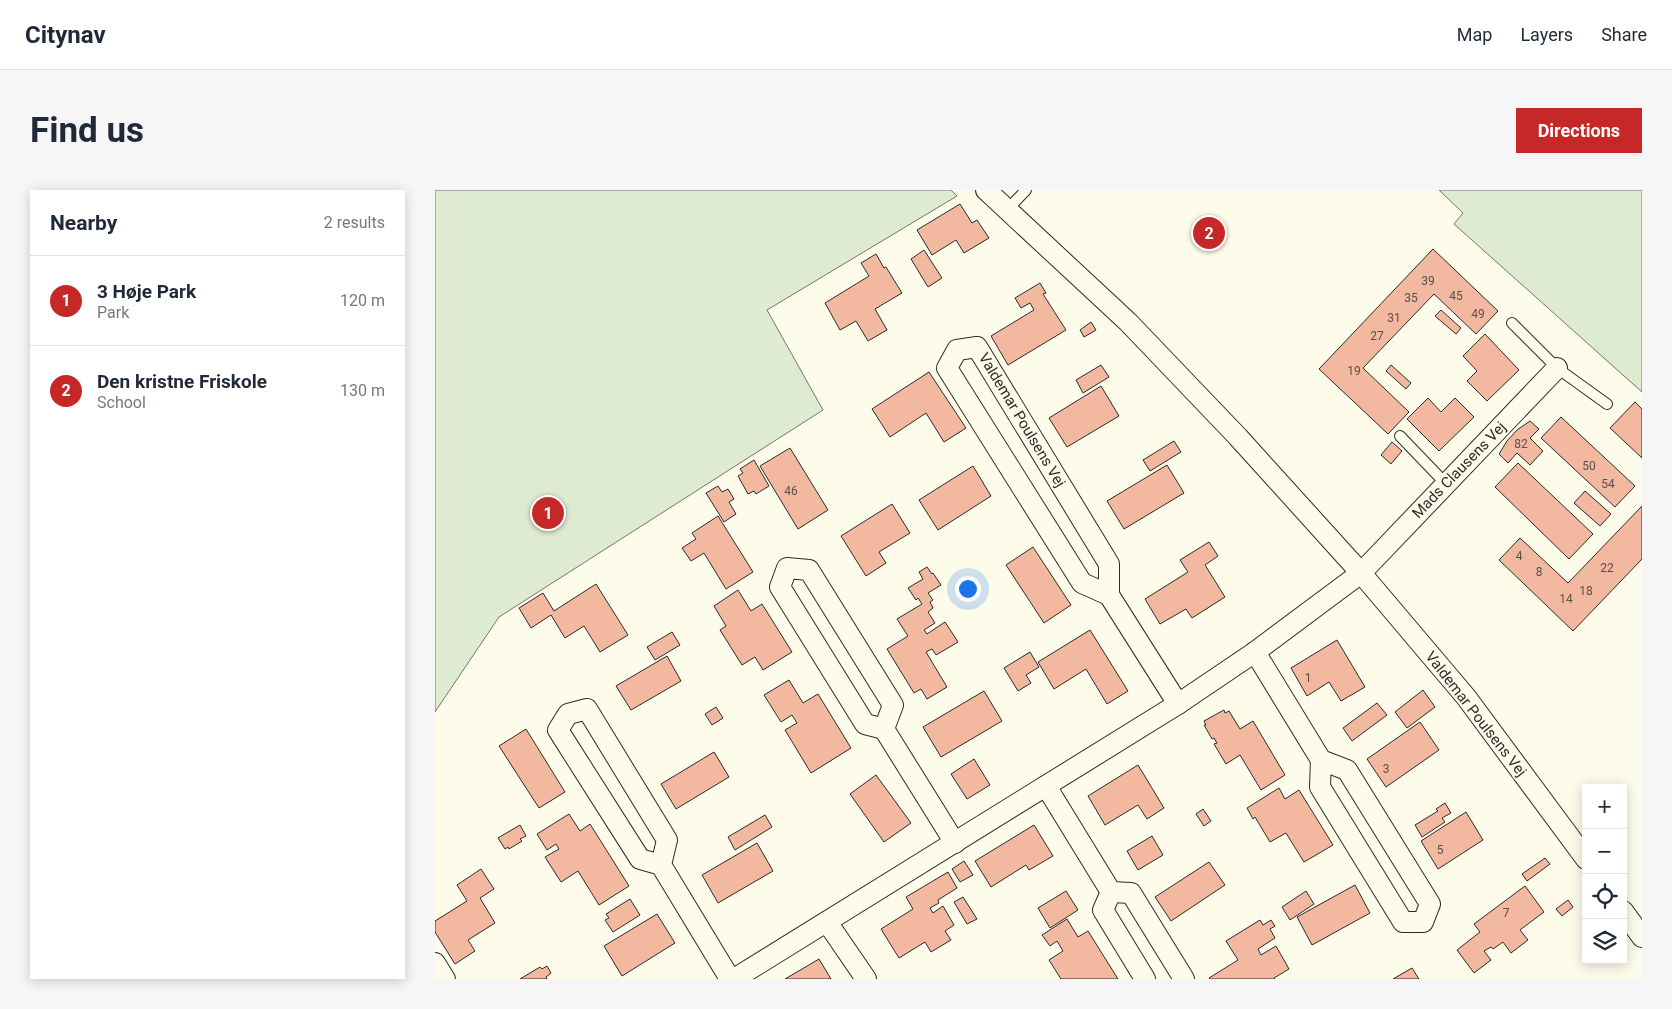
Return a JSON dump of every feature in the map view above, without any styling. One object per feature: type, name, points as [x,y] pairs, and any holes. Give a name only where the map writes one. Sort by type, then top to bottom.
[{"type":"street","name":"Valdemar Poulsens Vej","points":[[986,190],[1127,322],[1238,437],[1361,573],[1466,697],[1582,854]]},
{"type":"street","name":"Valdemar Poulsens Vej","points":[[977,348],[983,356],[1109,564],[1109,595],[1081,583],[947,368],[957,350],[977,348]]},
{"type":"street","name":"Mads Clausens Vej","points":[[1361,573],[1557,368]]},
{"type":"street","points":[[884,729],[893,705],[809,570],[787,568],[780,587],[865,724],[884,729],[955,843]]},
{"type":"street","points":[[661,865],[667,840],[587,709],[568,714],[558,730],[640,859],[661,865],[732,979],[1178,704],[1255,652],[1361,573]]},
{"type":"street","points":[[1109,595],[1178,704]]},
{"type":"street","points":[[1255,652],[1321,760],[1320,787],[1403,922],[1423,922],[1430,904],[1347,770],[1321,760]]},
{"type":"street","points":[[1046,786],[1111,892]]},
{"type":"street","points":[[1111,892],[1103,910],[1145,979]]},
{"type":"street","points":[[1111,892],[1131,893],[1184,979]]},
{"type":"street","points":[[1627,916],[1642,937]]},
{"type":"street","points":[[827,922],[866,979]]},
{"type":"street","points":[[435,963],[445,979]]},
{"type":"lane","points":[[1007,210],[1026,190]]},
{"type":"lane","points":[[1512,323],[1557,368],[1607,404]]},
{"type":"lane","points":[[1400,436],[1446,484]]},
{"type":"green space","points":[[435,190],[951,190],[957,196],[767,310],[823,410],[499,617],[435,712]]},
{"type":"green space","points":[[1439,190],[1642,190],[1642,392],[1454,224],[1463,213]]},
{"type":"building","points":[[960,204],[972,223],[977,220],[989,238],[964,253],[956,240],[932,255],[917,230]]},
{"type":"building","points":[[1433,249],[1498,311],[1476,334],[1434,294],[1363,368],[1409,412],[1388,434],[1319,369]]},
{"type":"building","points":[[924,250],[942,278],[928,287],[911,259]]},
{"type":"building","points":[[876,254],[902,293],[875,309],[887,330],[868,341],[856,321],[840,330],[825,303],[869,276],[861,263]]},
{"type":"building","points":[[1040,283],[1046,293],[1043,294],[1066,330],[1008,365],[991,336],[1034,310],[1030,303],[1021,308],[1015,298]]},
{"type":"building","points":[[1441,310],[1461,328],[1456,334],[1435,316]]},
{"type":"building","points":[[1091,322],[1096,330],[1084,337],[1080,330]]},
{"type":"building","points":[[1485,334],[1519,370],[1487,401],[1467,381],[1477,371],[1463,356]]},
{"type":"building","points":[[1101,365],[1109,377],[1083,393],[1076,380]]},
{"type":"building","points":[[1391,365],[1411,383],[1406,389],[1386,371]]},
{"type":"building","points":[[929,372],[966,428],[944,442],[926,413],[890,437],[872,409]]},
{"type":"building","points":[[1101,386],[1119,416],[1067,447],[1049,418]]},
{"type":"building","points":[[1428,398],[1441,412],[1455,398],[1474,417],[1439,451],[1407,419]]},
{"type":"building","points":[[1635,402],[1642,409],[1642,458],[1610,428]]},
{"type":"building","points":[[1561,417],[1635,486],[1615,507],[1541,438]]},
{"type":"building","points":[[1530,421],[1539,429],[1530,438],[1543,451],[1530,465],[1517,453],[1508,463],[1499,454],[1517,430]]},
{"type":"building","points":[[1174,441],[1181,452],[1150,471],[1143,460]]},
{"type":"building","points":[[1392,442],[1402,451],[1391,464],[1381,455]]},
{"type":"building","points":[[790,448],[828,510],[798,529],[760,466]]},
{"type":"building","points":[[754,460],[769,486],[756,494],[754,491],[748,494],[738,476],[743,473],[740,469]]},
{"type":"building","points":[[1518,463],[1593,534],[1569,559],[1495,487]]},
{"type":"building","points":[[1167,465],[1184,493],[1124,529],[1107,501]]},
{"type":"building","points":[[973,466],[991,496],[938,530],[919,500]]},
{"type":"building","points":[[718,486],[722,492],[728,489],[734,499],[729,502],[736,514],[724,522],[706,493]]},
{"type":"building","points":[[1585,491],[1611,514],[1600,526],[1574,503]]},
{"type":"building","points":[[892,504],[910,533],[879,552],[886,563],[866,576],[841,536]]},
{"type":"building","points":[[1642,506],[1642,559],[1573,631],[1499,560],[1520,538],[1568,583]]},
{"type":"building","points":[[718,516],[753,572],[726,589],[704,553],[691,561],[682,548],[696,539],[692,533]]},
{"type":"building","points":[[1209,542],[1218,556],[1205,565],[1225,597],[1192,618],[1186,609],[1160,624],[1145,599],[1188,572],[1180,560]]},
{"type":"building","points":[[1033,547],[1071,605],[1044,623],[1006,565]]},
{"type":"building","points":[[927,567],[941,585],[928,593],[933,600],[930,602],[933,608],[928,612],[935,623],[924,630],[927,634],[945,622],[958,642],[936,655],[932,649],[926,652],[947,687],[927,699],[921,689],[914,693],[887,649],[908,636],[897,619],[922,604],[918,598],[916,600],[908,588],[923,579],[919,572]]},
{"type":"building","points":[[596,584],[628,635],[600,652],[584,626],[565,638],[551,615],[531,628],[519,608],[543,593],[554,611]]},
{"type":"building","points":[[738,590],[751,611],[762,604],[792,652],[763,670],[755,657],[742,665],[720,630],[726,626],[714,606]]},
{"type":"building","points":[[1090,630],[1128,691],[1107,704],[1086,669],[1054,689],[1038,662]]},
{"type":"building","points":[[672,632],[680,645],[655,660],[647,647]]},
{"type":"building","points":[[1337,640],[1365,687],[1341,701],[1329,682],[1307,696],[1291,668]]},
{"type":"building","points":[[1030,652],[1039,667],[1026,675],[1031,683],[1018,691],[1004,668]]},
{"type":"building","points":[[667,656],[681,681],[631,710],[616,686]]},
{"type":"building","points":[[789,680],[803,703],[818,694],[851,748],[811,773],[785,730],[797,723],[792,715],[781,722],[764,695]]},
{"type":"building","points":[[1423,690],[1435,707],[1407,728],[1395,712]]},
{"type":"building","points":[[984,691],[1002,721],[941,757],[923,727]]},
{"type":"building","points":[[1377,703],[1387,715],[1352,741],[1343,728]]},
{"type":"building","points":[[716,707],[723,718],[712,725],[705,714]]},
{"type":"building","points":[[1224,710],[1225,713],[1229,711],[1240,729],[1253,721],[1285,775],[1261,790],[1240,755],[1226,764],[1214,744],[1217,743],[1214,738],[1212,739],[1204,725],[1206,725],[1204,721]]},
{"type":"building","points":[[1420,722],[1439,750],[1386,787],[1367,759]]},
{"type":"building","points":[[526,729],[565,792],[539,808],[499,746]]},
{"type":"building","points":[[714,752],[729,777],[676,809],[661,784]]},
{"type":"building","points":[[974,759],[990,785],[967,799],[951,774]]},
{"type":"building","points":[[1138,765],[1164,808],[1147,819],[1138,805],[1105,825],[1088,796]]},
{"type":"building","points":[[876,775],[911,823],[884,842],[850,794]]},
{"type":"building","points":[[1279,788],[1285,799],[1299,790],[1333,845],[1304,862],[1286,833],[1270,842],[1255,817],[1253,819],[1247,808]]},
{"type":"building","points":[[1445,803],[1451,813],[1442,818],[1445,822],[1422,837],[1415,825],[1438,811],[1436,809]]},
{"type":"building","points":[[1203,809],[1211,821],[1204,826],[1196,814]]},
{"type":"building","points":[[1466,812],[1483,840],[1438,869],[1421,841]]},
{"type":"building","points":[[569,814],[580,831],[590,824],[629,886],[599,905],[578,871],[561,882],[545,857],[559,849],[556,844],[547,850],[537,834]]},
{"type":"building","points":[[765,815],[772,827],[735,850],[728,837]]},
{"type":"building","points":[[520,825],[526,836],[520,839],[522,841],[509,849],[508,847],[505,849],[498,838]]},
{"type":"building","points":[[1034,825],[1053,856],[1029,870],[1026,865],[991,887],[975,861]]},
{"type":"building","points":[[1152,836],[1163,855],[1138,870],[1127,851]]},
{"type":"building","points":[[757,843],[773,871],[718,903],[702,875]]},
{"type":"building","points":[[1545,858],[1550,864],[1527,881],[1522,874]]},
{"type":"building","points":[[964,861],[973,875],[960,882],[952,869]]},
{"type":"building","points":[[1209,862],[1225,885],[1171,921],[1155,897]]},
{"type":"building","points":[[481,869],[494,889],[480,898],[495,923],[468,940],[475,951],[455,964],[435,932],[435,921],[467,901],[457,885]]},
{"type":"building","points":[[948,872],[957,888],[938,900],[939,903],[930,908],[933,913],[943,906],[954,925],[945,931],[951,940],[931,952],[925,942],[899,958],[881,929],[913,909],[906,897]]},
{"type":"building","points":[[1355,885],[1370,913],[1312,945],[1297,917]]},
{"type":"building","points":[[1525,886],[1544,912],[1520,930],[1528,940],[1511,953],[1503,942],[1493,949],[1491,947],[1484,951],[1491,960],[1474,973],[1457,950],[1480,932],[1474,924]]},
{"type":"building","points":[[1066,891],[1078,910],[1050,928],[1038,908]]},
{"type":"building","points":[[1306,891],[1314,904],[1290,920],[1282,907]]},
{"type":"building","points":[[963,897],[977,919],[967,924],[954,902]]},
{"type":"building","points":[[630,899],[640,915],[613,932],[605,920],[609,918],[606,914]]},
{"type":"building","points":[[1568,900],[1573,907],[1562,916],[1556,909]]},
{"type":"building","points":[[657,914],[675,943],[622,976],[604,946]]},
{"type":"building","points":[[1067,919],[1078,937],[1088,931],[1118,979],[1061,979],[1049,960],[1063,951],[1057,941],[1050,946],[1042,935]]},
{"type":"building","points":[[1260,920],[1263,925],[1271,920],[1275,926],[1270,929],[1275,938],[1258,949],[1261,955],[1276,946],[1289,969],[1275,979],[1210,979],[1238,960],[1226,941]]},
{"type":"building","points":[[819,959],[831,979],[785,979]]},
{"type":"building","points":[[547,966],[551,973],[546,977],[547,979],[520,979],[540,967],[542,969]]},
{"type":"building","points":[[1412,968],[1419,979],[1393,979]]},
{"type":"place","name":"Den kristne Friskole","points":[[1209,233]]},
{"type":"place","name":"3 Høje Park","points":[[548,513]]}]
